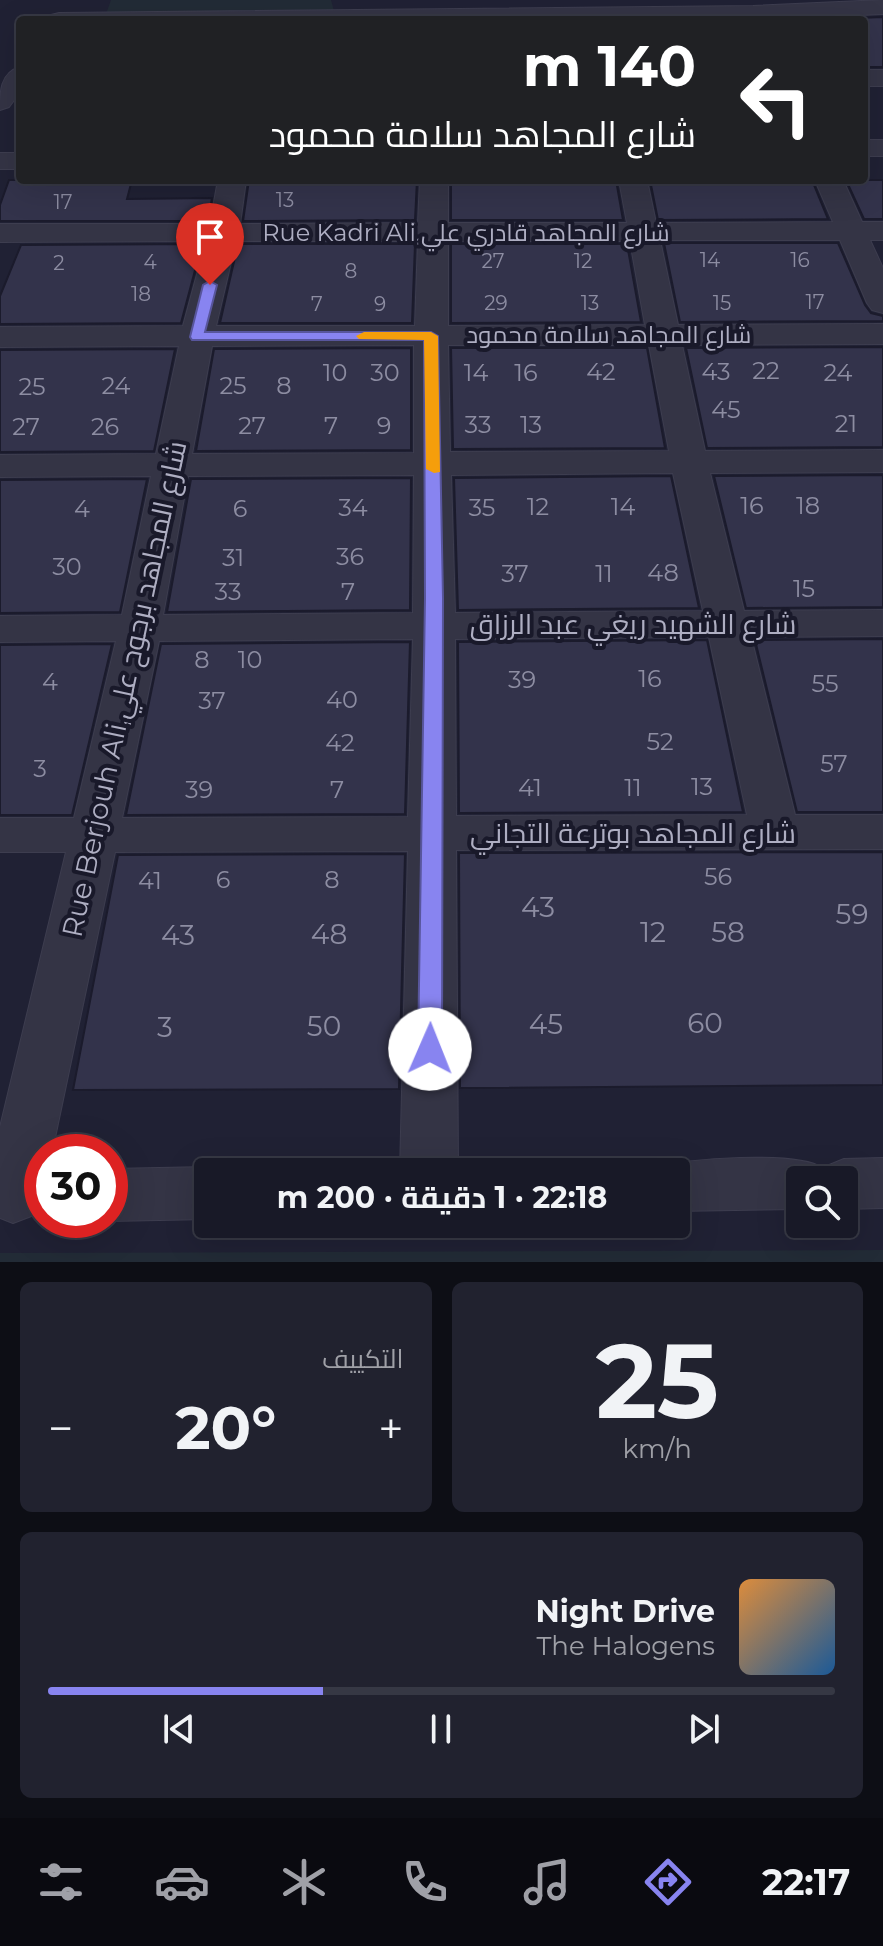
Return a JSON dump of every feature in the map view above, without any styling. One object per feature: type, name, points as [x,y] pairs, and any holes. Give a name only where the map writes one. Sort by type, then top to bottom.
[{"type":"street","points":[[286,16],[341,8],[433,12],[752,11],[883,7]]},
{"type":"street","name":"Rue Berjouh Ali,شارع المجاهد برجوح علي","points":[[18,1197],[231,184]]},
{"type":"street","points":[[429,1158],[434,625],[431,234],[434,184]]},
{"type":"street","points":[[634,184],[689,462],[775,832]]},
{"type":"street","points":[[831,184],[883,303]]},
{"type":"street","name":"Rue Kadri Ali,شارع المجاهد قادري علي","points":[[0,233],[883,231]]},
{"type":"street","name":"شارع المجاهد سلامة محمود","points":[[0,337],[883,334]]},
{"type":"street","points":[[0,466],[883,461]]},
{"type":"street","name":"شارع الشهيد ريغي عبد الرزاق","points":[[0,629],[883,623]]},
{"type":"street","name":"شارع المجاهد بوترعة التجاني","points":[[0,835],[883,832]]},
{"type":"street","points":[[858,1184],[883,1183]]},
{"type":"street","points":[[690,1186],[786,1184]]},
{"type":"street","points":[[128,1195],[194,1193]]},
{"type":"shaded area","points":[[111,0],[331,0],[334,11],[106,14]]},
{"type":"shaded area","points":[[883,1250],[883,1262],[0,1262],[0,1253]]},
{"type":"building","points":[[883,17],[883,67],[868,67],[868,18]]},
{"type":"building","points":[[9,180],[16,180],[16,184],[131,184],[127,199],[212,198],[208,221],[0,221],[0,205]]},
{"type":"building","points":[[883,180],[883,219],[864,219],[848,184]]},
{"type":"building","points":[[248,184],[417,184],[415,220],[243,221]]},
{"type":"building","points":[[451,184],[617,184],[623,220],[451,220]]},
{"type":"building","points":[[651,184],[814,184],[828,219],[658,220]]},
{"type":"building","points":[[664,243],[838,243],[865,305],[871,313],[883,316],[883,321],[680,322]]},
{"type":"building","points":[[202,244],[181,323],[0,324],[0,296],[21,245]]},
{"type":"building","points":[[238,244],[415,244],[412,323],[220,323]]},
{"type":"building","points":[[451,244],[627,244],[641,322],[451,323]]},
{"type":"building","points":[[883,347],[883,447],[707,448],[686,348]]},
{"type":"building","points":[[411,348],[411,450],[196,451],[214,349]]},
{"type":"building","points":[[451,348],[647,348],[665,448],[453,449]]},
{"type":"building","points":[[175,349],[154,451],[0,452],[0,350]]},
{"type":"building","points":[[883,475],[883,607],[746,608],[714,476]]},
{"type":"building","points":[[671,476],[699,608],[458,610],[454,478]]},
{"type":"building","points":[[411,478],[410,610],[167,612],[191,479]]},
{"type":"building","points":[[147,479],[120,612],[0,613],[0,480]]},
{"type":"building","points":[[883,639],[883,812],[797,812],[755,640]]},
{"type":"building","points":[[707,640],[743,812],[459,813],[458,642]]},
{"type":"building","points":[[410,642],[405,814],[126,815],[161,644]]},
{"type":"building","points":[[112,644],[72,815],[0,815],[0,645]]},
{"type":"building","points":[[883,852],[883,1085],[460,1088],[459,853]]},
{"type":"building","points":[[405,854],[399,1089],[73,1090],[118,855]]},
{"type":"slow traffic","points":[[364,336],[431,336],[434,469]]},
{"type":"route","points":[[210,285],[197,337],[431,336],[434,598],[430,1049]]}]
